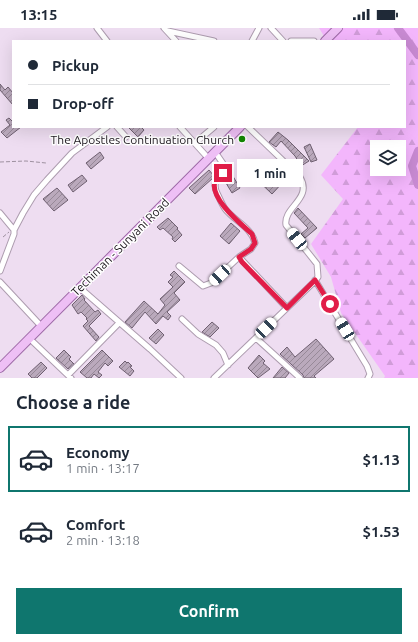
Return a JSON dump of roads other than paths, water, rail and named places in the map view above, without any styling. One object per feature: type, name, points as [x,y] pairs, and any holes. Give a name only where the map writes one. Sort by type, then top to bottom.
[{"type":"main road","points":[[326,40],[338,28]]},
{"type":"main road","name":"Techiman - Sunyani Road","points":[[0,368],[239,128]]},
{"type":"street","points":[[97,28],[107,40]]},
{"type":"street","points":[[253,40],[259,28]]},
{"type":"street","points":[[271,28],[282,40]]},
{"type":"street","points":[[166,30],[175,40]]},
{"type":"street","points":[[166,30],[210,40]]},
{"type":"street","points":[[0,269],[14,234],[14,230],[34,195],[72,153],[106,128]]},
{"type":"street","points":[[118,128],[126,136]]},
{"type":"street","points":[[181,128],[208,159]]},
{"type":"street","points":[[195,144],[213,128]]},
{"type":"street","points":[[214,378],[318,277],[317,264],[286,225],[285,221],[302,195],[304,187],[303,182],[300,177],[249,128]]},
{"type":"street","points":[[179,266],[203,286],[206,286],[211,284],[239,257],[251,249],[255,243],[252,234],[227,211],[221,203],[215,188],[215,183],[225,169],[224,164],[215,152]]},
{"type":"street","points":[[0,213],[14,230]]},
{"type":"street","points":[[239,257],[287,308]]},
{"type":"street","points":[[315,280],[368,366],[370,374],[368,378]]},
{"type":"street","points":[[0,282],[41,326]]},
{"type":"street","points":[[80,288],[120,322],[181,378]]},
{"type":"street","points":[[182,319],[198,334],[216,345],[223,353],[228,364]]},
{"type":"street","points":[[29,338],[70,376],[120,322]]},
{"type":"street","points":[[256,338],[300,378]]},
{"type":"waterway","points":[[398,28],[418,55]]},
{"type":"waterway","points":[[418,151],[412,166],[418,185]]},
{"type":"place","name":"The Apostles Continuation Church","points":[[242,139]]}]
